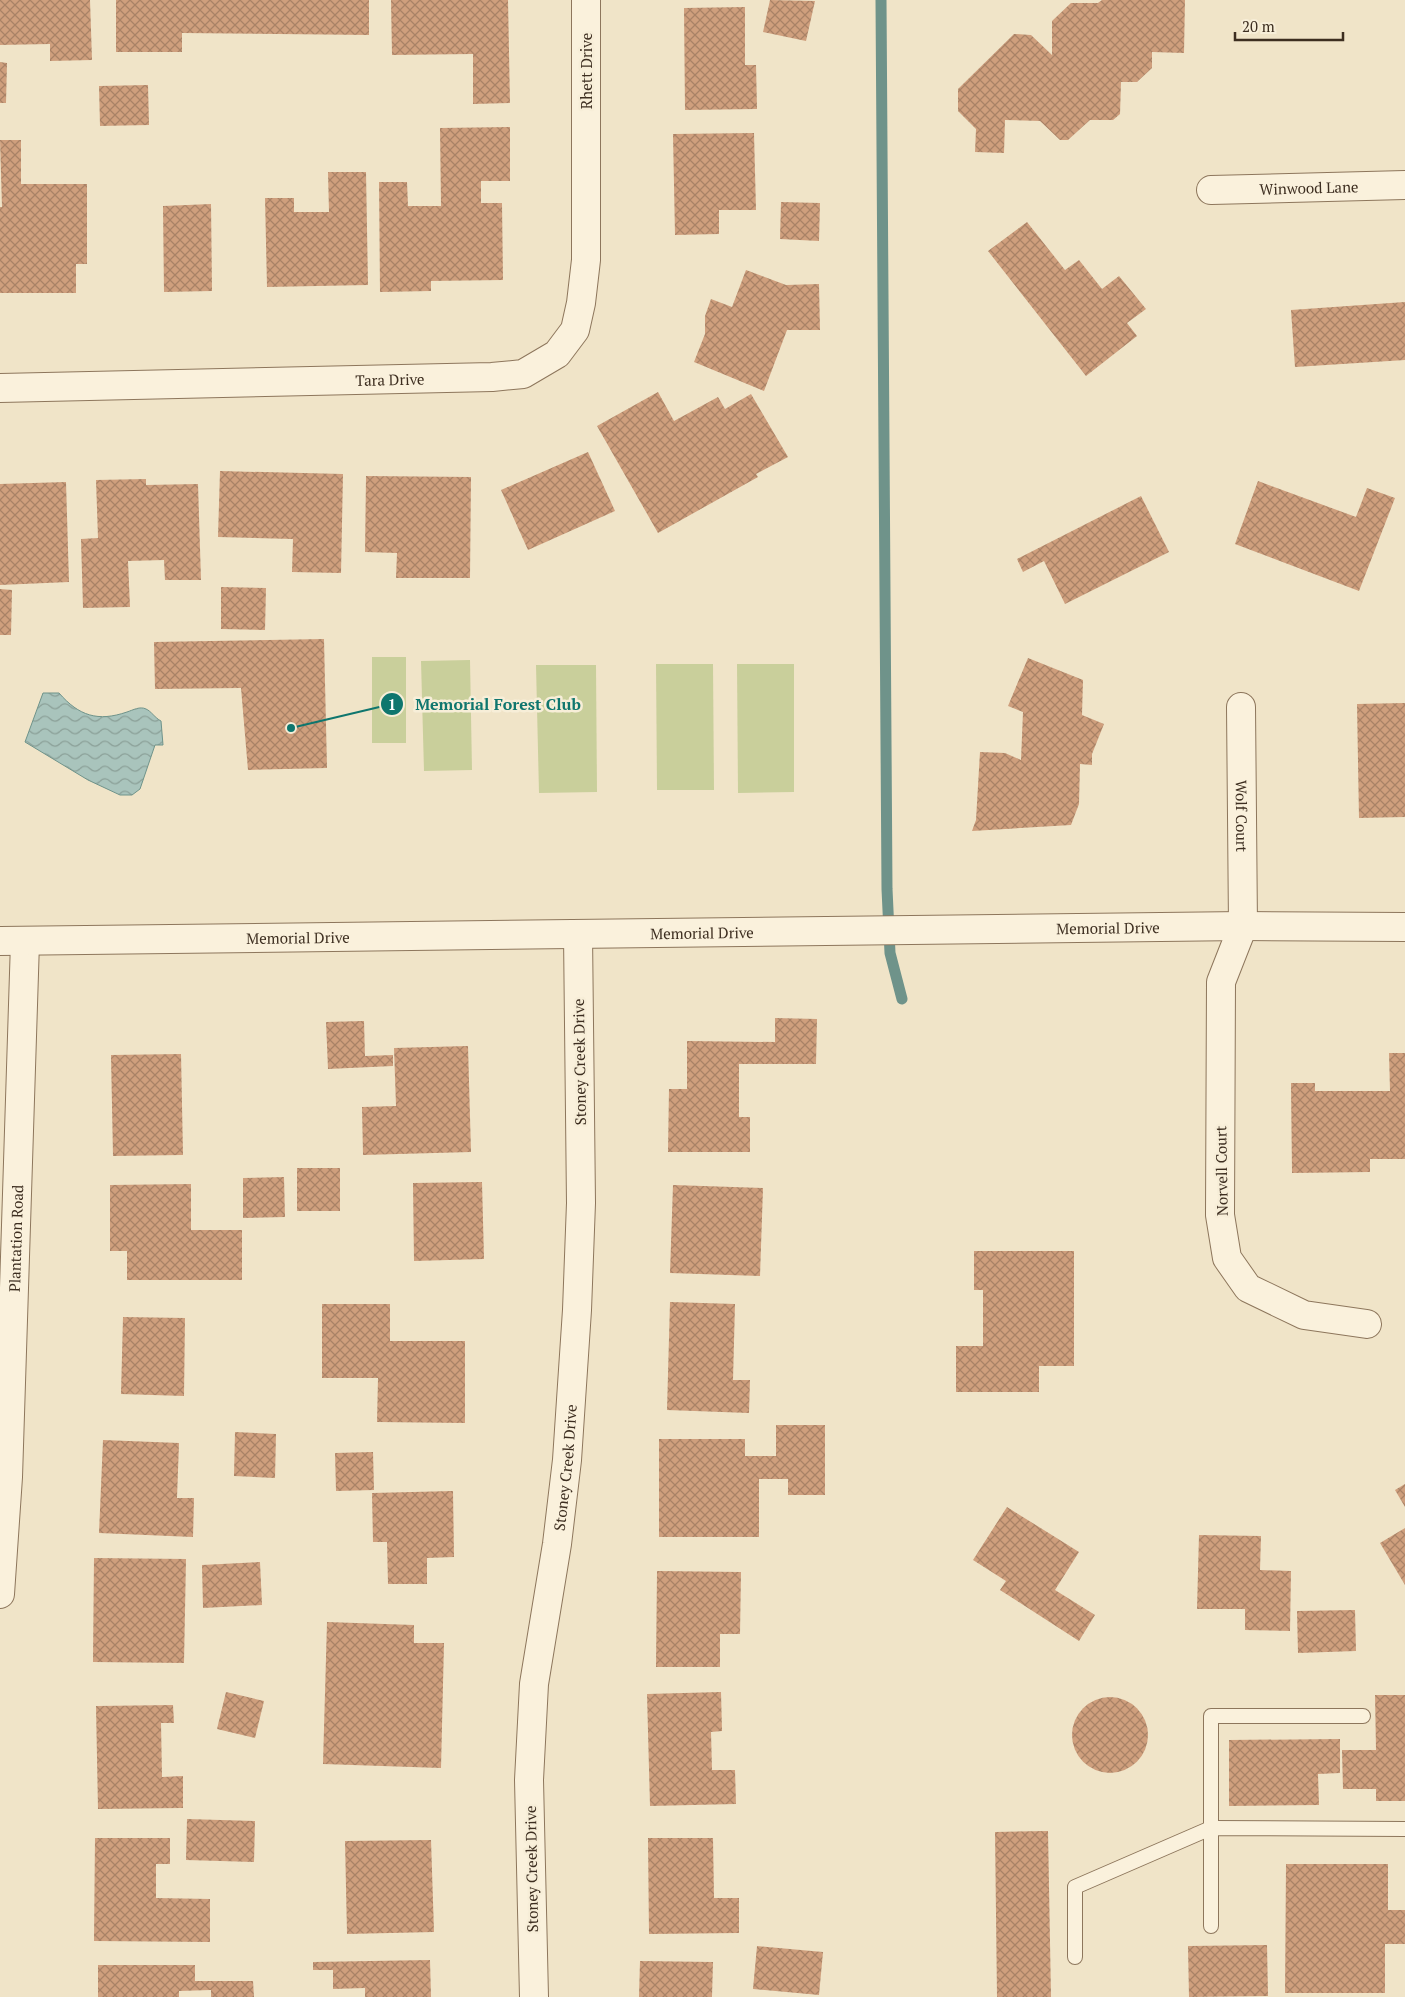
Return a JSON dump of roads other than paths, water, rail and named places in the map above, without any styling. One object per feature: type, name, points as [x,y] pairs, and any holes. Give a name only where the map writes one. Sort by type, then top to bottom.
[{"type":"street","name":"Rhett Drive","points":[[586,0],[586,142]]},
{"type":"street","name":"Tara Drive","points":[[0,388],[492,377],[523,374],[557,354],[575,330],[581,303],[586,260],[586,142]]},
{"type":"street","name":"Winwood Lane","points":[[1211,190],[1405,185]]},
{"type":"street","name":"Wolf Court","points":[[1241,707],[1243,926]]},
{"type":"street","name":"Memorial Drive","points":[[12,942],[855,930],[1243,926],[1405,927]]},
{"type":"street","name":"Norvell Court","points":[[1243,926],[1221,982],[1220,1215],[1227,1258],[1248,1288],[1304,1315],[1367,1324]]},
{"type":"street","name":"Stoney Creek Drive","points":[[534,1997],[529,1780],[534,1684],[557,1544],[565,1478],[577,1310],[581,1203],[578,934]]},
{"type":"street","name":"Plantation Road","points":[[0,1594],[8,1477],[12,942]]},
{"type":"lane","points":[[1211,1926],[1211,1716],[1363,1716]]},
{"type":"lane","points":[[1075,1957],[1075,1887],[1211,1828],[1405,1829]]},
{"type":"water","points":[[43,693],[59,693],[74,707],[90,715],[117,715],[144,708],[161,721],[163,745],[155,745],[140,789],[132,795],[120,795],[88,780],[25,742]]},
{"type":"waterway","points":[[881,0],[887,889],[890,953],[902,999]]},
{"type":"place","name":"Memorial Forest Club","points":[[291,728]]}]
